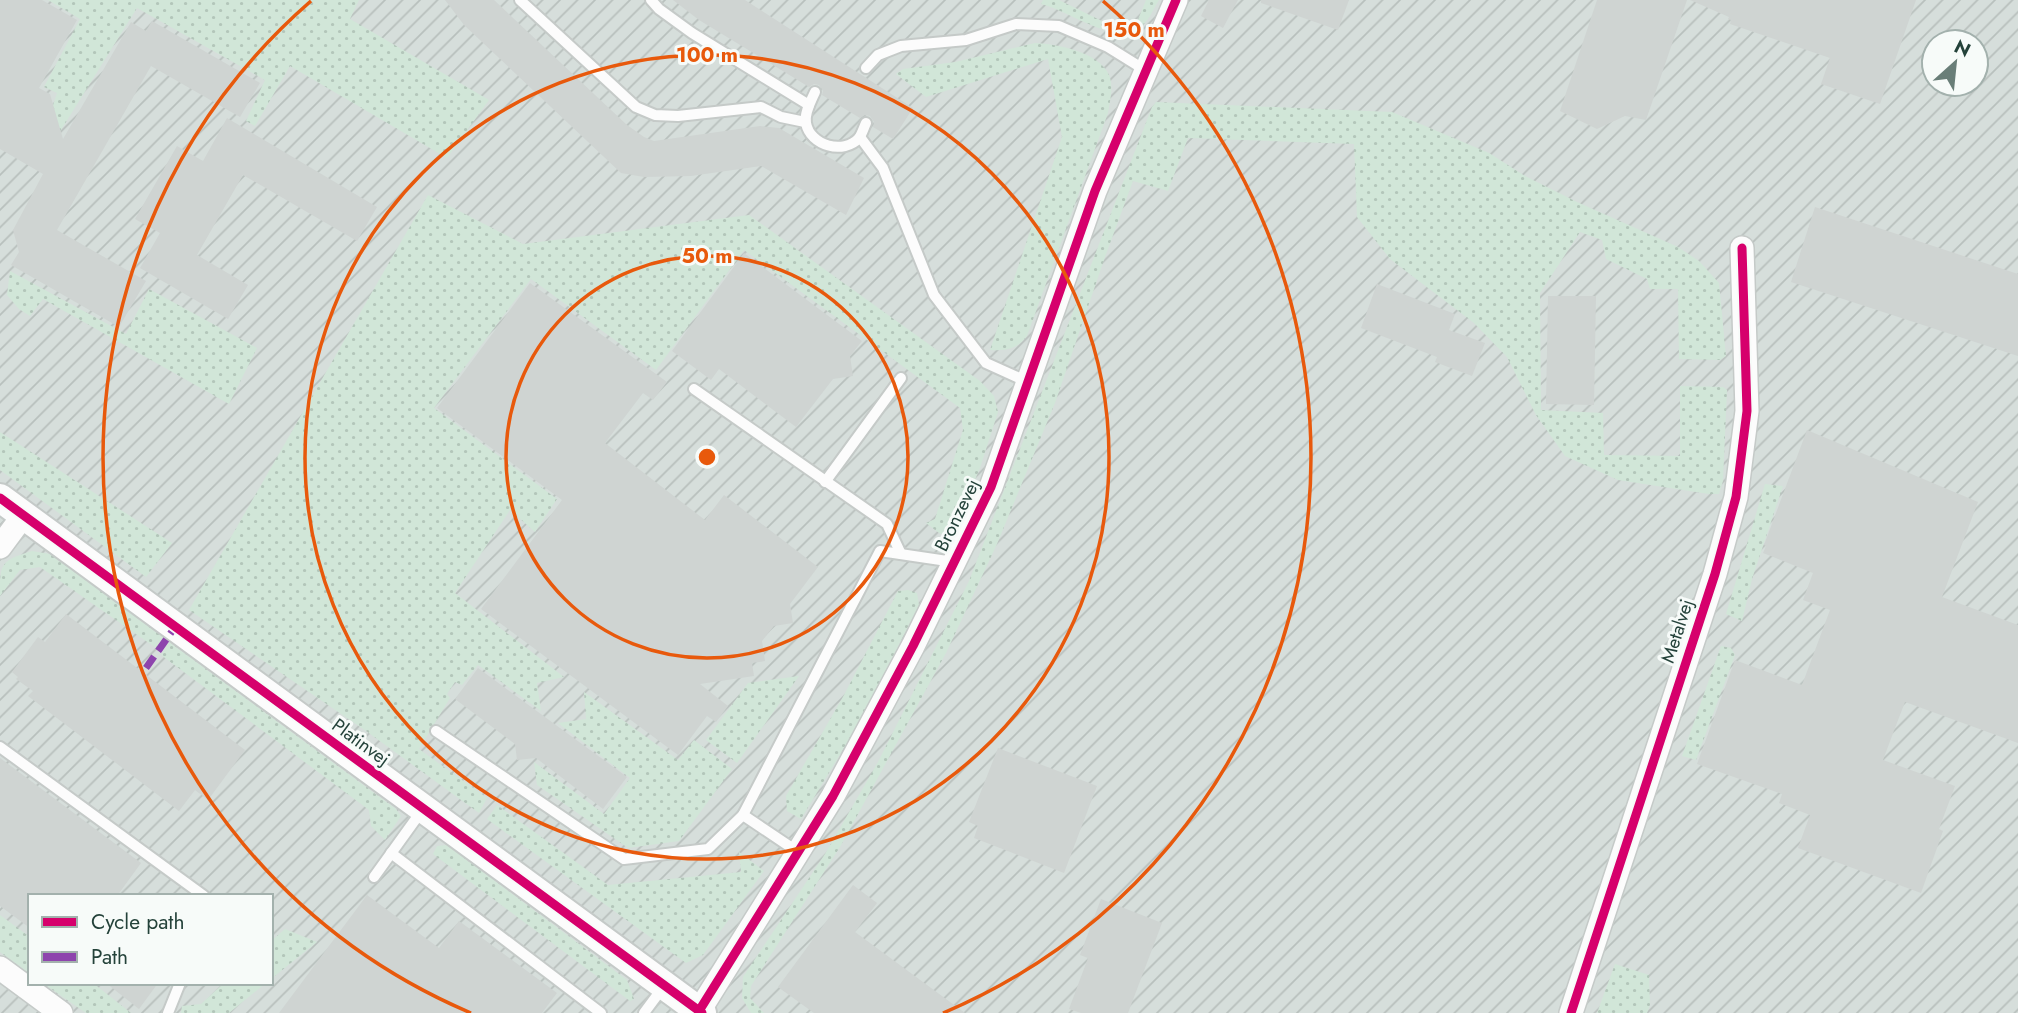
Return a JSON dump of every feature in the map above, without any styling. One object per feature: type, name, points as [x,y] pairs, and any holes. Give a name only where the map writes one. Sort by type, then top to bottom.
[{"type":"street","name":"Bronzevej","points":[[701,1012],[839,784],[913,646],[991,487],[1095,191],[1177,0]]},
{"type":"street","name":"Metalvej","points":[[1571,1013],[1715,574],[1736,497],[1747,411],[1742,248]]},
{"type":"street","name":"Platinvej","points":[[0,498],[701,1012]]},
{"type":"street","points":[[0,547],[23,516]]},
{"type":"street","points":[[0,968],[61,1013]]},
{"type":"lane","points":[[520,0],[636,107],[655,115],[678,116],[761,107],[781,117],[805,122]]},
{"type":"lane","points":[[651,0],[692,33],[809,105]]},
{"type":"lane","points":[[866,68],[878,55],[901,46],[966,40],[1016,24],[1059,26],[1108,47],[1145,71]]},
{"type":"lane","points":[[816,92],[805,122],[810,134],[830,146],[847,146],[860,137],[866,123]]},
{"type":"lane","points":[[860,137],[883,168],[902,222],[934,295],[986,363],[1028,382]]},
{"type":"lane","points":[[825,482],[901,379]]},
{"type":"lane","points":[[694,388],[887,524],[901,554]]},
{"type":"lane","points":[[436,731],[624,859],[708,849],[743,815],[880,551],[954,562]]},
{"type":"lane","points":[[0,747],[201,894]]},
{"type":"lane","points":[[374,877],[423,809]]},
{"type":"lane","points":[[743,815],[798,852]]},
{"type":"lane","points":[[391,853],[601,1013]]},
{"type":"lane","points":[[168,1013],[179,985]]},
{"type":"lane","points":[[644,1013],[664,986]]},
{"type":"shaded area","points":[[0,0],[2018,0],[2018,1013],[0,1013]]},
{"type":"green space","points":[[48,0],[359,0],[350,19],[489,100],[447,158],[290,66],[255,126],[246,121],[265,80],[137,8],[56,138],[45,130],[57,93],[44,87],[80,19]]},
{"type":"green space","points":[[1043,0],[1059,0],[1112,26],[1135,27],[1146,0],[1159,0],[1144,24],[1134,31],[1122,33],[1094,26],[1041,4]]},
{"type":"green space","points":[[1035,43],[1076,51],[1096,60],[1109,75],[1111,98],[1108,113],[1027,336],[1011,348],[990,350],[1062,137],[1048,59],[926,97],[896,74],[903,69],[955,62]]},
{"type":"green space","points":[[1156,102],[1392,112],[1489,153],[1525,176],[1678,247],[1699,261],[1719,283],[1726,356],[1720,360],[1679,359],[1678,289],[1650,289],[1647,279],[1606,259],[1602,240],[1580,232],[1540,293],[1541,410],[1603,413],[1604,455],[1680,456],[1680,386],[1723,387],[1727,390],[1723,481],[1719,494],[1618,480],[1565,456],[1536,415],[1507,357],[1474,323],[1390,259],[1357,217],[1354,144],[1188,138],[1168,191],[1133,181],[1055,403],[997,544],[946,653],[840,847],[751,986],[750,998],[764,1013],[751,1013],[742,998],[743,977],[825,854],[878,762],[969,581]]},
{"type":"green space","points":[[428,195],[523,244],[749,215],[980,381],[994,396],[998,412],[980,468],[953,532],[948,536],[939,533],[926,523],[935,519],[963,430],[960,408],[744,250],[656,370],[531,279],[434,408],[557,499],[535,532],[510,510],[455,593],[564,677],[537,683],[541,711],[478,665],[462,685],[455,682],[447,694],[450,698],[419,749],[487,798],[479,813],[366,731],[189,610]]},
{"type":"green space","points":[[10,271],[126,334],[149,289],[257,348],[229,404],[43,299],[30,316],[19,309],[7,295]]},
{"type":"green space","points":[[0,432],[172,543],[146,577],[0,470]]},
{"type":"green space","points":[[1765,484],[1783,486],[1752,579],[1742,621],[1726,614]]},
{"type":"green space","points":[[32,551],[50,554],[163,637],[156,648],[40,567],[20,570],[0,596],[0,576],[4,565],[13,558]]},
{"type":"green space","points":[[898,591],[917,593],[919,605],[859,723],[801,819],[787,811],[786,796],[844,695]]},
{"type":"green space","points":[[169,642],[396,809],[401,816],[385,840],[371,826],[369,810],[161,655]]},
{"type":"green space","points":[[1721,646],[1731,648],[1735,655],[1696,760],[1682,756]]},
{"type":"green space","points":[[799,676],[737,763],[706,740],[748,683]]},
{"type":"green space","points":[[584,692],[678,760],[694,740],[732,769],[679,841],[628,848],[537,785],[534,762],[604,814],[630,778],[558,723],[586,719]]},
{"type":"green space","points":[[497,805],[608,885],[741,872],[739,852],[764,871],[703,955],[686,963],[487,819]]},
{"type":"green space","points":[[447,845],[627,980],[634,999],[630,1001],[433,854],[437,846]]},
{"type":"green space","points":[[0,915],[28,936],[28,973],[0,952]]},
{"type":"green space","points":[[285,929],[317,942],[273,977],[273,939]]},
{"type":"green space","points":[[1615,964],[1649,975],[1650,1005],[1647,1013],[1597,1013]]},
{"type":"green space","points":[[96,985],[131,1013],[86,1013],[47,986]]},
{"type":"green space","points":[[222,985],[264,985],[229,1013],[181,1013],[182,1006],[201,1004]]},
{"type":"building","points":[[0,0],[42,0],[77,20],[39,88],[50,94],[63,139],[131,22],[146,31],[152,21],[260,83],[240,117],[151,66],[57,230],[146,281],[119,327],[11,265],[19,252],[13,230],[43,174],[0,149]]},
{"type":"building","points":[[445,0],[494,0],[627,125],[644,137],[654,141],[760,126],[779,128],[864,178],[846,215],[761,166],[691,176],[644,177],[621,173],[464,25]]},
{"type":"building","points":[[673,0],[745,0],[913,108],[893,139],[873,127],[874,122],[870,116],[860,118],[822,95],[823,91],[819,85],[809,87],[699,20]]},
{"type":"building","points":[[1209,0],[1238,0],[1223,28],[1201,16]]},
{"type":"building","points":[[1261,0],[1349,0],[1338,30],[1261,3]]},
{"type":"building","points":[[1597,0],[1687,0],[1646,120],[1625,116],[1597,129],[1560,111]]},
{"type":"building","points":[[1690,0],[1916,0],[1880,104],[1821,84],[1830,58],[1730,24],[1729,17]]},
{"type":"building","points":[[227,118],[377,207],[357,241],[243,175],[197,255],[248,285],[228,319],[140,268],[160,233],[135,219],[177,146],[203,161]]},
{"type":"building","points":[[1815,207],[2018,274],[2018,356],[1791,282]]},
{"type":"building","points":[[744,253],[862,341],[850,356],[853,376],[833,379],[796,427],[719,369],[711,380],[672,351]]},
{"type":"building","points":[[530,283],[667,382],[653,400],[643,393],[605,443],[705,520],[724,495],[818,567],[790,604],[793,623],[774,626],[762,641],[765,661],[752,663],[754,676],[700,684],[728,706],[716,722],[707,716],[678,755],[481,609],[562,500],[437,408]]},
{"type":"building","points":[[1377,284],[1455,314],[1449,330],[1485,343],[1472,376],[1435,362],[1437,357],[1361,328]]},
{"type":"building","points":[[1548,296],[1596,296],[1594,405],[1546,404]]},
{"type":"building","points":[[1807,430],[1978,502],[1942,597],[2018,625],[2018,743],[1905,702],[1883,760],[1955,786],[1939,829],[1943,831],[1921,893],[1798,848],[1810,815],[1779,803],[1782,794],[1697,764],[1735,660],[1802,685],[1830,610],[1803,600],[1813,573],[1763,553]]},
{"type":"building","points":[[66,614],[245,750],[208,800],[195,790],[179,811],[28,696],[33,691],[16,679],[18,677],[12,672],[38,637],[45,642]]},
{"type":"building","points":[[478,668],[627,777],[603,809],[536,758],[517,760],[515,744],[455,699]]},
{"type":"building","points":[[998,748],[1097,786],[1064,873],[974,838],[978,826],[969,822]]},
{"type":"building","points":[[0,758],[141,863],[118,894],[28,894],[28,927],[0,906]]},
{"type":"building","points":[[853,885],[877,903],[855,932],[965,1013],[814,1013],[778,987]]},
{"type":"building","points":[[367,895],[439,948],[459,921],[557,993],[542,1013],[279,1013]]},
{"type":"building","points":[[1101,899],[1162,923],[1128,1013],[1081,1013],[1069,1009],[1088,958],[1080,955]]},
{"type":"building","points":[[109,985],[157,985],[139,1009]]},
{"type":"marked path","points":[[146,668],[175,627]]},
{"type":"cycle path","points":[[699,1011],[833,796],[913,646],[991,487],[1095,191],[1176,0]]},
{"type":"cycle path","points":[[1571,1013],[1715,574],[1736,497],[1747,411],[1742,248]]},
{"type":"cycle path","points":[[0,498],[702,1013]]}]
